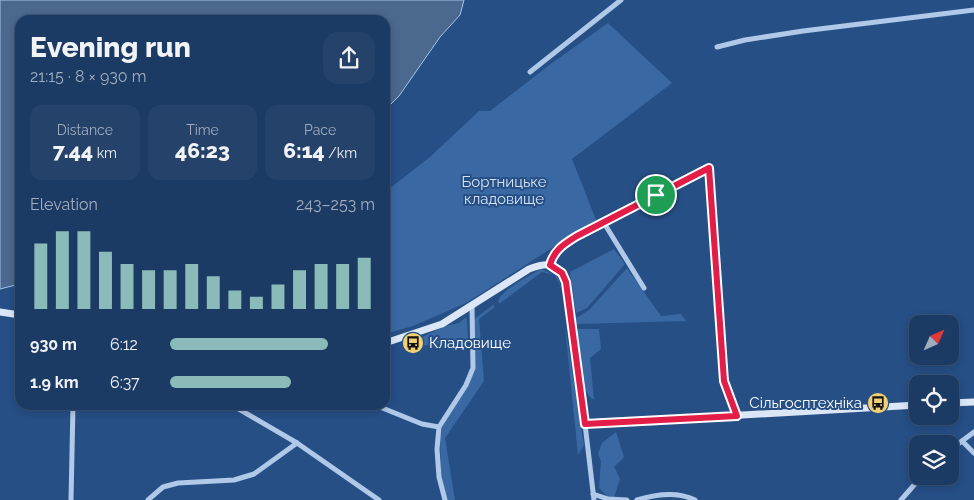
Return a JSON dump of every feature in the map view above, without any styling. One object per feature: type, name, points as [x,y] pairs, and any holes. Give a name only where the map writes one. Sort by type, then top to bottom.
[{"type":"street","points":[[530,72],[621,0]]},
{"type":"street","points":[[718,47],[745,40],[803,31],[974,10]]},
{"type":"street","points":[[550,265],[553,254],[561,246],[709,168],[724,381],[737,416]]},
{"type":"street","points":[[604,222],[644,288]]},
{"type":"street","points":[[390,341],[442,324],[529,270],[543,264],[550,265],[562,273],[566,282],[594,497],[627,500]]},
{"type":"street","points":[[446,500],[439,477],[437,449],[439,426],[466,385],[473,368],[472,306]]},
{"type":"street","points":[[0,312],[15,314]]},
{"type":"street","points":[[959,403],[974,402]]},
{"type":"street","points":[[585,424],[909,406]]},
{"type":"street","points":[[71,500],[73,410]]},
{"type":"street","points":[[241,410],[298,443],[379,500]]},
{"type":"street","points":[[387,410],[422,424],[439,426]]},
{"type":"street","points":[[959,443],[974,432]]},
{"type":"street","points":[[962,441],[974,453]]},
{"type":"street","points":[[148,500],[163,487],[178,483],[234,480],[254,474],[298,443]]},
{"type":"street","points":[[901,500],[914,485]]},
{"type":"street","points":[[638,500],[671,494],[682,494],[695,500]]},
{"type":"green space","name":"Бортницьке кладовище","points":[[608,23],[672,83],[572,159],[596,220],[466,303],[413,326],[390,333],[390,188],[430,157],[479,111],[490,111]]},
{"type":"green space","points":[[614,249],[625,264],[587,308],[576,313],[570,272]]},
{"type":"green space","points":[[627,268],[661,316],[681,314],[686,321],[577,324],[576,318],[589,310]]},
{"type":"green space","points":[[541,269],[554,275],[542,272],[499,304],[498,300],[507,290]]},
{"type":"green space","points":[[493,305],[495,307],[479,319],[484,381],[445,438],[455,500],[447,500],[441,477],[440,437],[444,422],[475,368],[474,319]]},
{"type":"green space","points":[[465,318],[467,319],[468,339],[420,346],[420,338],[445,326],[459,323]]},
{"type":"green space","points":[[565,326],[584,445],[578,455]]},
{"type":"green space","points":[[578,329],[599,329],[601,349],[590,358],[594,400],[588,395],[581,380],[576,334]]},
{"type":"green space","points":[[616,432],[624,457],[614,467],[620,479],[614,497],[607,496],[599,488],[601,461],[598,454],[602,443]]},
{"type":"shaded area","points":[[0,0],[464,0],[460,15],[440,37],[399,96],[390,105],[390,15],[15,15],[15,285],[0,289]]},
{"type":"place","name":"Кладовище","points":[[413,343]]},
{"type":"place","name":"Сільгосптехніка","points":[[878,403]]},
{"type":"route","points":[[709,168],[724,381],[737,416],[585,424],[566,282],[562,273],[550,265],[553,254],[561,246],[577,236],[656,195],[709,168]]}]
